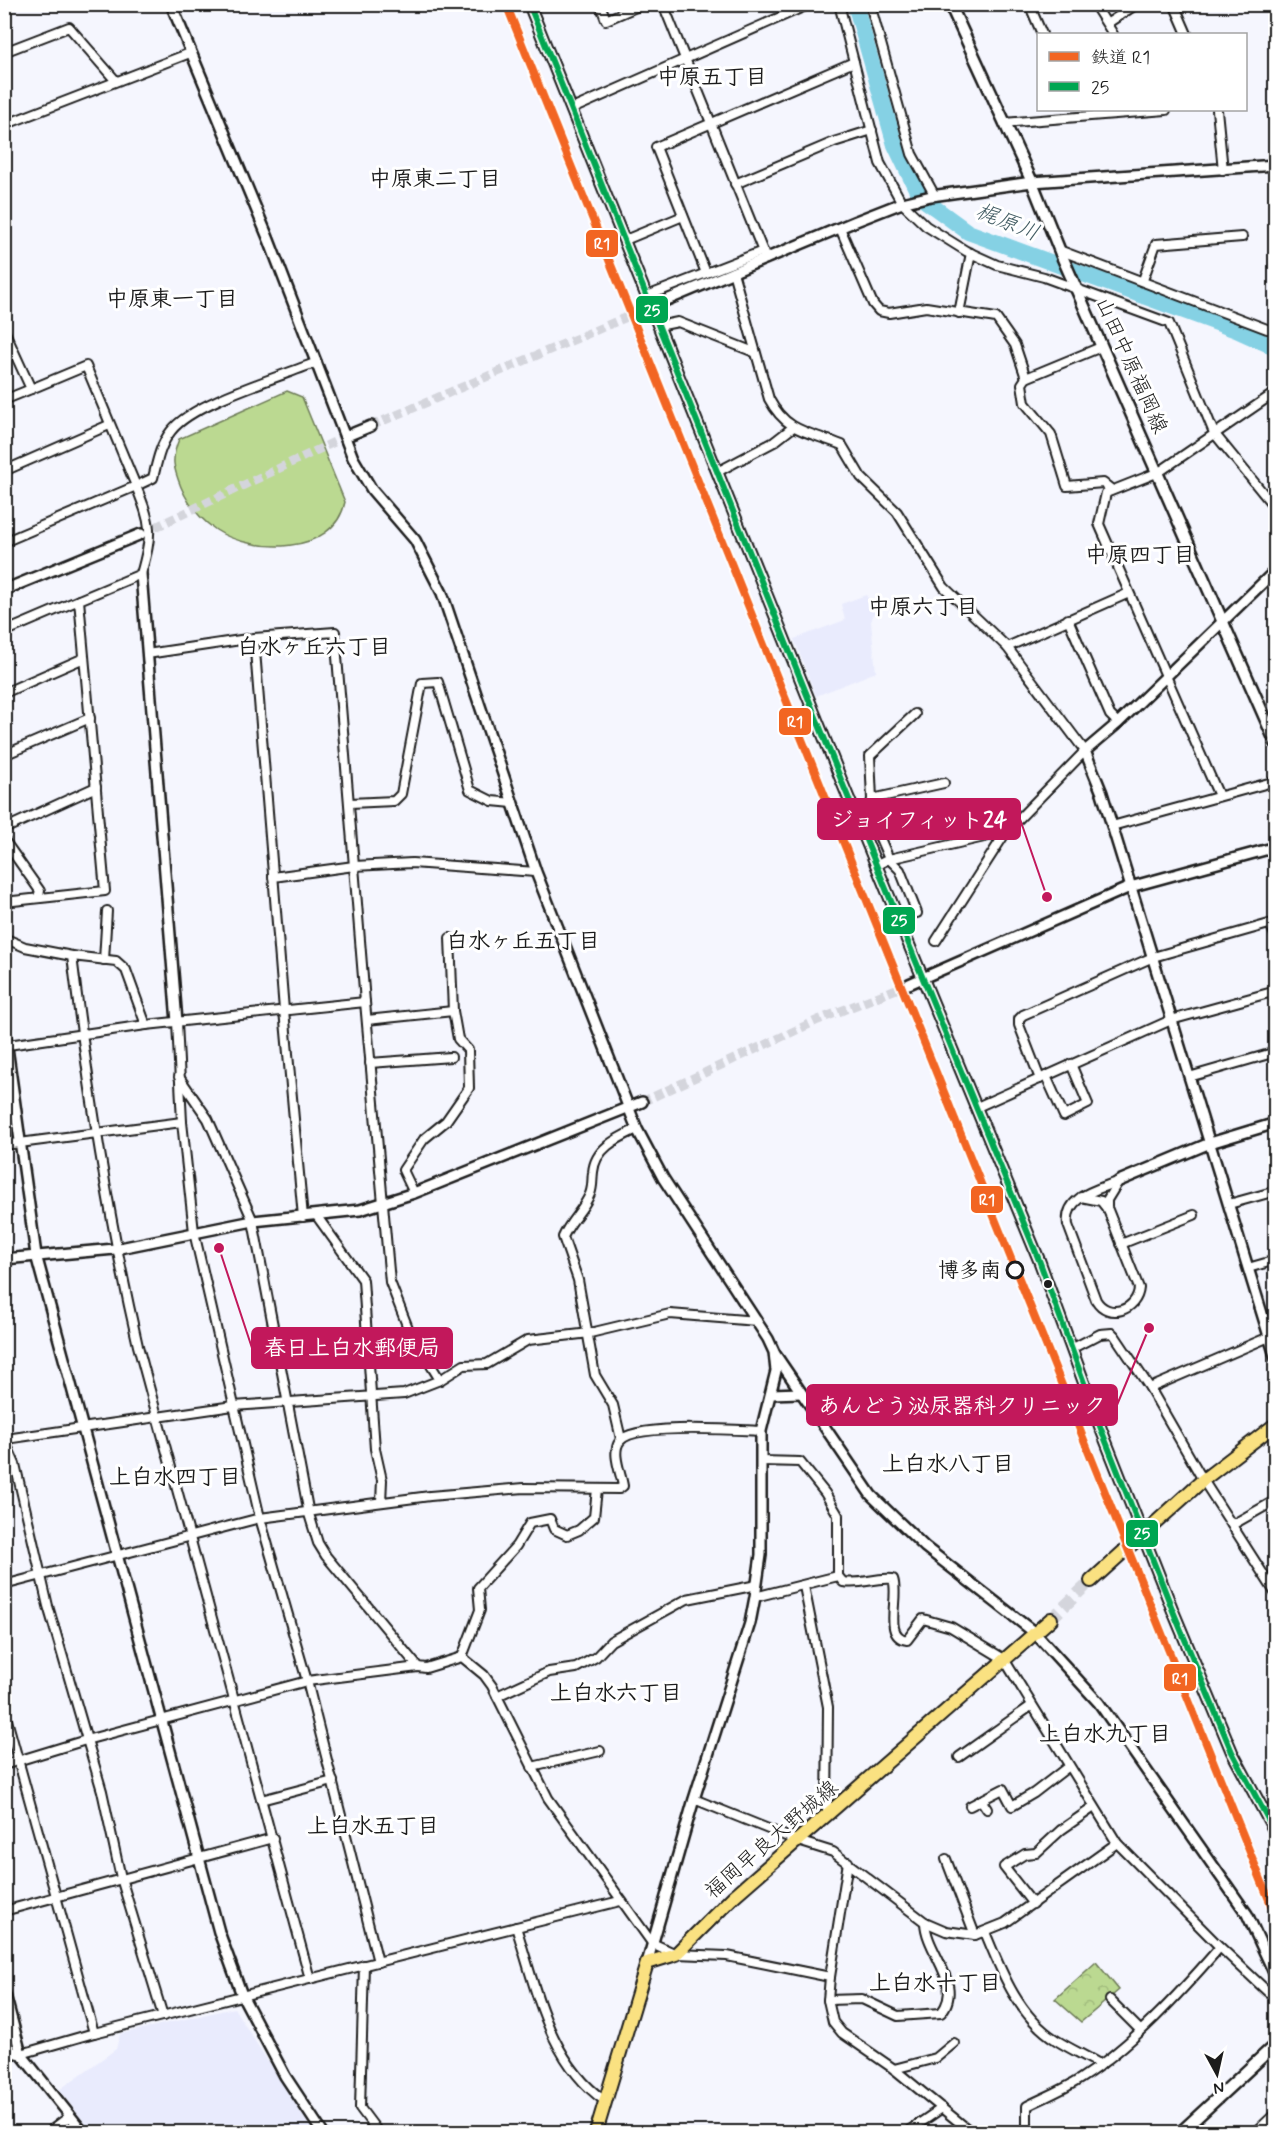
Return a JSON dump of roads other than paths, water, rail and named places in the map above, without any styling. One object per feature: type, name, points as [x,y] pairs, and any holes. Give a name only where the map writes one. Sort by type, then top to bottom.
[{"type":"main road","name":"山田中原福岡線","points":[[950,4],[1032,182],[1101,347],[1159,472],[1275,743]]},
{"type":"main road","points":[[1091,1581],[1203,1480],[1275,1424]]},
{"type":"main road","name":"福岡早良大野城線","points":[[647,1963],[676,1953],[734,1896],[1051,1619]]},
{"type":"main road","points":[[596,2133],[647,1963]]},
{"type":"main road","points":[[1184,2132],[1275,2044]]},
{"type":"street","points":[[171,4],[247,185],[352,458],[372,490],[415,540],[429,563],[442,593],[536,872],[637,1129],[663,1178],[757,1321],[774,1352],[871,1496],[899,1525],[1035,1633],[1099,1704],[1247,1914],[1275,1977]]},
{"type":"street","points":[[530,4],[844,787],[977,1107],[1073,1348],[1101,1429],[1142,1533],[1232,1752],[1275,1834]]},
{"type":"street","points":[[600,4],[606,20],[643,4]]},
{"type":"street","points":[[663,4],[764,255]]},
{"type":"street","points":[[572,109],[810,4]]},
{"type":"street","points":[[839,4],[880,163],[904,203],[926,226],[970,253],[997,265],[1074,284],[1169,323],[1214,433],[1275,509]]},
{"type":"street","points":[[870,4],[912,154],[933,196]]},
{"type":"street","points":[[1029,4],[1042,33]]},
{"type":"street","points":[[1094,4],[1113,33]]},
{"type":"street","points":[[1108,23],[1137,4]]},
{"type":"street","points":[[1174,4],[1187,33]]},
{"type":"street","points":[[4,52],[69,27],[116,81]]},
{"type":"street","points":[[4,125],[190,53]]},
{"type":"street","points":[[706,273],[656,147],[854,62]]},
{"type":"street","points":[[1004,123],[1076,113],[1122,111]]},
{"type":"street","points":[[1217,111],[1223,170]]},
{"type":"street","points":[[735,184],[834,142],[872,130]]},
{"type":"street","points":[[647,296],[904,203],[933,196],[1032,182],[1275,165]]},
{"type":"street","points":[[625,240],[683,216]]},
{"type":"street","points":[[840,228],[873,304],[879,311],[889,313],[926,307],[996,318],[1015,345],[1026,378]]},
{"type":"street","points":[[1143,280],[1156,244],[1242,237]]},
{"type":"street","points":[[1060,252],[1143,280],[1267,329]]},
{"type":"street","points":[[959,312],[970,253]]},
{"type":"street","points":[[662,302],[733,272],[764,255]]},
{"type":"street","points":[[733,272],[769,399],[781,417],[792,428],[842,445],[854,468],[897,512],[944,587],[1007,647],[1085,751],[1112,825],[1248,1268],[1272,1335],[1275,1359]]},
{"type":"street","points":[[658,326],[678,322],[754,352]]},
{"type":"street","points":[[4,330],[32,389]]},
{"type":"street","points":[[1101,347],[1026,378],[1022,384],[1025,403],[1051,434],[1067,486],[1103,483],[1112,490]]},
{"type":"street","points":[[4,542],[153,478],[159,452],[171,430],[192,412],[317,362]]},
{"type":"street","points":[[4,400],[86,366],[150,519],[151,537],[141,574],[177,1022],[182,1122],[194,1232],[260,1518],[307,1681],[378,1962]]},
{"type":"street","points":[[1219,796],[1099,524],[1106,493],[1159,472],[1275,392]]},
{"type":"street","points":[[4,471],[109,425]]},
{"type":"street","points":[[349,435],[371,426]]},
{"type":"street","points":[[719,471],[774,442],[792,428]]},
{"type":"street","points":[[4,590],[141,534]]},
{"type":"street","points":[[936,941],[1006,832],[1085,751],[1118,723],[1275,570]]},
{"type":"street","points":[[4,632],[141,574]]},
{"type":"street","points":[[1007,647],[1129,593]]},
{"type":"street","points":[[4,902],[105,891],[79,600]]},
{"type":"street","points":[[1068,620],[1110,715],[1118,723]]},
{"type":"street","points":[[147,654],[254,638],[335,632],[390,1282],[408,1328],[440,1380]]},
{"type":"street","points":[[254,638],[303,1217]]},
{"type":"street","points":[[4,693],[84,658]]},
{"type":"street","points":[[350,803],[394,801],[401,794],[422,683],[438,682],[470,790],[492,801],[513,803]]},
{"type":"street","points":[[915,714],[870,756],[872,799],[869,813],[889,859],[900,870],[917,913]]},
{"type":"street","points":[[4,755],[90,718]]},
{"type":"street","points":[[1112,825],[1275,781]]},
{"type":"street","points":[[872,799],[944,783]]},
{"type":"street","points":[[4,829],[96,787]]},
{"type":"street","points":[[877,864],[889,859],[1006,832]]},
{"type":"street","points":[[4,840],[39,891],[38,897]]},
{"type":"street","points":[[909,984],[1130,887],[1275,847]]},
{"type":"street","points":[[273,877],[354,866],[412,863],[536,872]]},
{"type":"street","points":[[104,960],[107,911]]},
{"type":"street","points":[[1071,1064],[1088,1104],[1064,1116],[1043,1077],[1019,1025],[1019,1019],[1153,957],[1273,923],[1275,937]]},
{"type":"street","points":[[4,938],[25,947],[116,961],[126,970],[146,1025]]},
{"type":"street","points":[[414,1193],[403,1170],[424,1139],[446,1121],[469,1088],[468,1050],[458,1039],[453,1011],[450,938]]},
{"type":"street","points":[[72,956],[81,1035],[115,1249],[189,1535],[310,1979]]},
{"type":"street","points":[[977,1107],[1171,1020],[1275,991]]},
{"type":"street","points":[[6,1047],[146,1025],[366,1002]]},
{"type":"street","points":[[367,1020],[453,1011]]},
{"type":"street","points":[[4,1026],[36,1255],[219,1932],[242,1995],[285,2076],[322,2133]]},
{"type":"street","points":[[1189,1077],[1275,1052]]},
{"type":"street","points":[[370,1063],[451,1057]]},
{"type":"street","points":[[179,1077],[208,1119],[252,1221],[312,1528],[326,1556],[418,1667]]},
{"type":"street","points":[[4,1258],[115,1249],[252,1221],[360,1210],[414,1193],[642,1102]]},
{"type":"street","points":[[4,1145],[182,1122]]},
{"type":"street","points":[[1119,1181],[1107,1200],[1108,1210],[1139,1288],[1138,1297],[1133,1304],[1109,1313],[1101,1308],[1096,1300],[1068,1225],[1066,1214],[1071,1204],[1081,1197],[1119,1181],[1210,1143],[1275,1123]]},
{"type":"street","points":[[621,1439],[613,1405],[595,1375],[590,1333],[578,1280],[563,1237],[571,1220],[583,1209],[592,1191],[595,1161],[600,1152],[614,1141],[637,1129]]},
{"type":"street","points":[[1229,1204],[1275,1191]]},
{"type":"street","points":[[1081,1197],[1101,1202],[1108,1210]]},
{"type":"street","points":[[316,1215],[363,1280],[375,1449],[382,1480],[381,1502]]},
{"type":"street","points":[[1121,1244],[1194,1215]]},
{"type":"street","points":[[1248,1268],[1275,1260]]},
{"type":"street","points":[[163,2016],[121,1878],[102,1791],[40,1575],[15,1464],[5,1437],[286,1400],[404,1394],[440,1380],[464,1365],[487,1364],[528,1340],[590,1333],[670,1314],[757,1321]]},
{"type":"street","points":[[1073,1348],[1100,1334],[1112,1333],[1150,1389],[1203,1480],[1275,1594]]},
{"type":"street","points":[[1150,1389],[1272,1335]]},
{"type":"street","points":[[647,1963],[694,1799],[750,1623],[761,1555],[761,1431],[776,1371],[774,1352]]},
{"type":"street","points":[[771,1394],[801,1393]]},
{"type":"street","points":[[4,1585],[260,1518],[381,1502],[524,1488],[619,1489],[624,1485],[616,1448],[621,1439],[631,1433],[685,1428],[761,1431]]},
{"type":"street","points":[[761,1461],[800,1462],[825,1493],[837,1515],[838,1576],[843,1582],[861,1585],[882,1578],[893,1579],[896,1588],[893,1623],[895,1635],[900,1639],[908,1640],[923,1619],[951,1627],[1004,1659],[1117,1843],[1268,1992],[1275,1990]]},
{"type":"street","points":[[462,1657],[480,1610],[477,1588],[516,1546],[530,1523],[550,1519],[554,1529],[567,1535],[579,1530],[594,1517],[597,1489]]},
{"type":"street","points":[[1232,1526],[1275,1500]]},
{"type":"street","points":[[755,1597],[838,1576]]},
{"type":"street","points":[[497,1696],[549,1672],[576,1668],[596,1657],[611,1641],[687,1599],[757,1585]]},
{"type":"street","points":[[804,1586],[828,1707],[827,1816]]},
{"type":"street","points":[[4,1765],[86,1740],[307,1681],[418,1667],[426,1668],[462,1657]]},
{"type":"street","points":[[462,1657],[484,1675],[497,1696],[548,1798],[652,1943],[676,1953],[727,1956],[830,1977]]},
{"type":"street","points":[[959,1757],[1031,1706]]},
{"type":"street","points":[[4,1709],[94,2033]]},
{"type":"street","points":[[532,1767],[600,1751]]},
{"type":"street","points":[[970,1806],[1003,1789],[1012,1806],[1034,1793],[1069,1766]]},
{"type":"street","points":[[261,1800],[333,1781]]},
{"type":"street","points":[[694,1799],[798,1841],[833,1852],[925,1922],[946,1931],[975,1935],[1005,1923],[1117,1843]]},
{"type":"street","points":[[981,1800],[987,1809]]},
{"type":"street","points":[[1033,1904],[1004,1867],[1025,1854],[1036,1853],[1061,1830],[1094,1807]]},
{"type":"street","points":[[4,1911],[273,1838]]},
{"type":"street","points":[[946,1859],[975,1935]]},
{"type":"street","points":[[848,1862],[830,1977],[828,2000],[832,2022],[842,2033],[894,2070],[971,2133]]},
{"type":"street","points":[[4,2050],[21,2054],[242,1995],[620,1901]]},
{"type":"street","points":[[828,2000],[862,1999],[898,2016],[941,2013],[948,2004],[950,1989],[925,1936],[925,1922]]},
{"type":"street","points":[[516,1927],[545,2018],[554,2037],[581,2079],[605,2101]]},
{"type":"street","points":[[985,1932],[1002,1974],[1026,2013],[1054,2039],[1101,2065]]},
{"type":"street","points":[[1027,2133],[1027,2106],[1064,2089],[1101,2065],[1170,2004],[1220,1947]]},
{"type":"street","points":[[364,1965],[360,2108],[378,2133]]},
{"type":"street","points":[[4,1991],[21,2054],[84,2133]]},
{"type":"street","points":[[1110,2000],[1140,2030]]},
{"type":"street","points":[[894,2070],[936,2058],[954,2043]]},
{"type":"street","points":[[907,2133],[942,2108]]},
{"type":"street","points":[[1256,2133],[1275,2113]]},
{"type":"street","points":[[49,2133],[70,2116]]},
{"type":"waterway","name":"梶原川","points":[[855,4],[895,145],[920,197],[968,232],[1236,330],[1276,348]]},
{"type":"tunnel","points":[[371,426],[662,302]]},
{"type":"tunnel","points":[[143,533],[349,435]]},
{"type":"tunnel","points":[[642,1102],[818,1020],[909,984]]},
{"type":"tunnel","points":[[1051,1619],[1091,1581]]},
{"type":"rail line","name":"R1","points":[[506,4],[1276,1917]]},
{"type":"place","name":"ジョイフィット24","points":[[1047,897]]},
{"type":"place","name":"春日上白水郵便局","points":[[219,1248]]},
{"type":"place","name":"博多南","points":[[1015,1270]]},
{"type":"place","name":"あんどう泌尿器科クリニック","points":[[1149,1328]]},
{"type":"district","name":"中原五丁目","points":[[712,76]]},
{"type":"district","name":"中原東二丁目","points":[[435,178]]},
{"type":"district","name":"中原東一丁目","points":[[172,298]]},
{"type":"district","name":"中原四丁目","points":[[1140,554]]},
{"type":"district","name":"中原六丁目","points":[[923,606]]},
{"type":"district","name":"白水ヶ丘六丁目","points":[[314,646]]},
{"type":"district","name":"白水ヶ丘五丁目","points":[[523,940]]},
{"type":"district","name":"上白水八丁目","points":[[948,1463]]},
{"type":"district","name":"上白水四丁目","points":[[175,1476]]},
{"type":"district","name":"上白水六丁目","points":[[616,1692]]},
{"type":"district","name":"上白水九丁目","points":[[1105,1733]]},
{"type":"district","name":"上白水五丁目","points":[[373,1825]]},
{"type":"district","name":"上白水十丁目","points":[[935,1982]]}]
